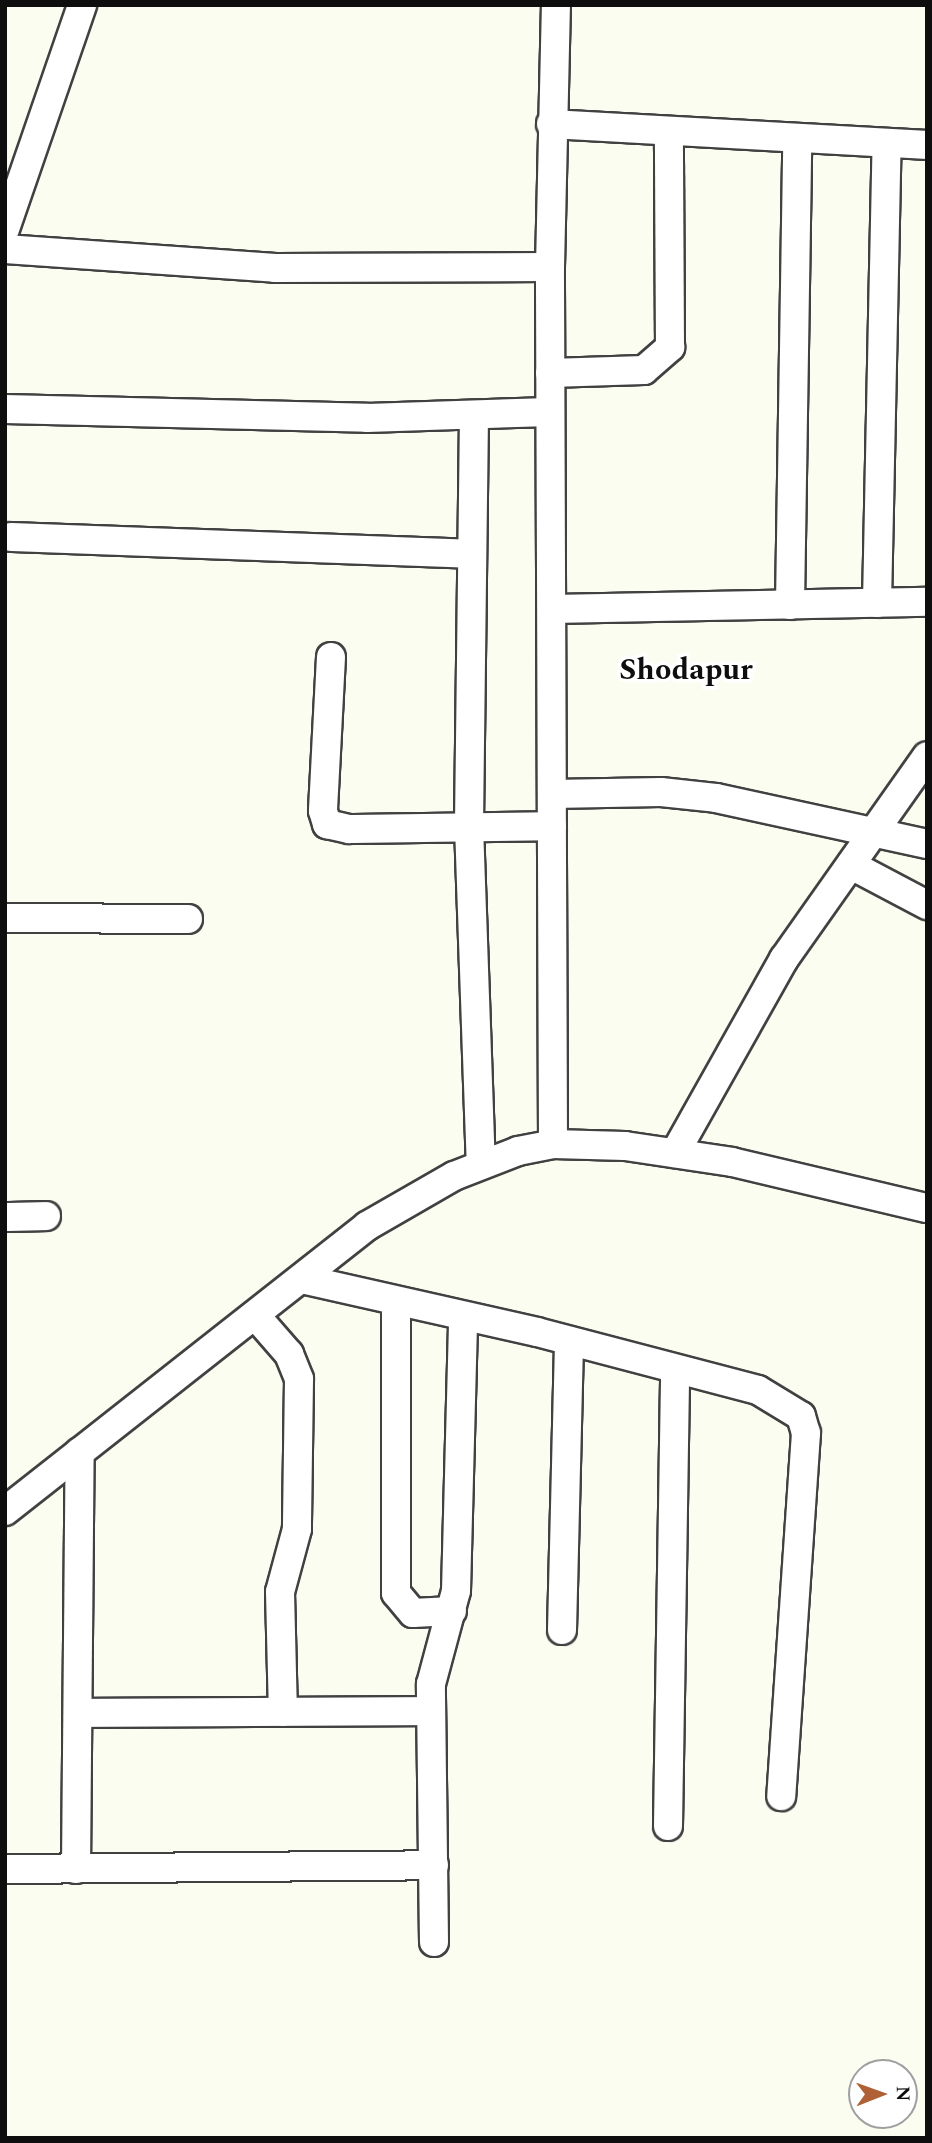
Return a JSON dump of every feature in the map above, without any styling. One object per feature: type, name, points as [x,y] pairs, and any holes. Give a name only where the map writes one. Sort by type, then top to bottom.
[{"type":"street","points":[[5,229],[82,5]]},
{"type":"street","points":[[552,7],[550,412],[553,609],[553,1144]]},
{"type":"street","points":[[551,124],[927,145]]},
{"type":"street","points":[[550,373],[644,370],[670,347],[669,131]]},
{"type":"street","points":[[790,605],[797,138]]},
{"type":"street","points":[[877,603],[887,143]]},
{"type":"street","points":[[5,249],[275,268],[550,267]]},
{"type":"street","points":[[5,409],[367,418],[550,412]]},
{"type":"street","points":[[474,415],[469,554],[469,826],[481,1164]]},
{"type":"street","points":[[11,537],[469,554]]},
{"type":"street","points":[[553,609],[927,602]]},
{"type":"street","points":[[331,657],[323,811],[327,824],[335,829],[552,826]]},
{"type":"street","points":[[675,1153],[784,959],[927,756]]},
{"type":"street","points":[[552,794],[661,792],[716,798],[873,835],[927,844]]},
{"type":"street","points":[[851,865],[927,905]]},
{"type":"street","points":[[5,918],[188,919]]},
{"type":"street","points":[[5,1511],[368,1226],[481,1164],[553,1144],[593,1143],[675,1153],[927,1209]]},
{"type":"street","points":[[5,1217],[46,1216]]},
{"type":"street","points":[[302,1279],[396,1303],[569,1341],[674,1369],[775,1397],[801,1416],[806,1433],[781,1796]]},
{"type":"street","points":[[396,1303],[396,1594],[413,1613],[453,1612]]},
{"type":"street","points":[[255,1315],[289,1354],[299,1378],[297,1529],[280,1592],[283,1712]]},
{"type":"street","points":[[435,1942],[432,1711],[435,1657],[453,1612],[463,1316]]},
{"type":"street","points":[[562,1630],[569,1341]]},
{"type":"street","points":[[668,1826],[674,1369]]},
{"type":"street","points":[[76,1870],[80,1452]]},
{"type":"street","points":[[79,1713],[432,1711]]},
{"type":"street","points":[[5,1869],[434,1865]]},
{"type":"district","name":"Shodapur","points":[[686,670]]}]
